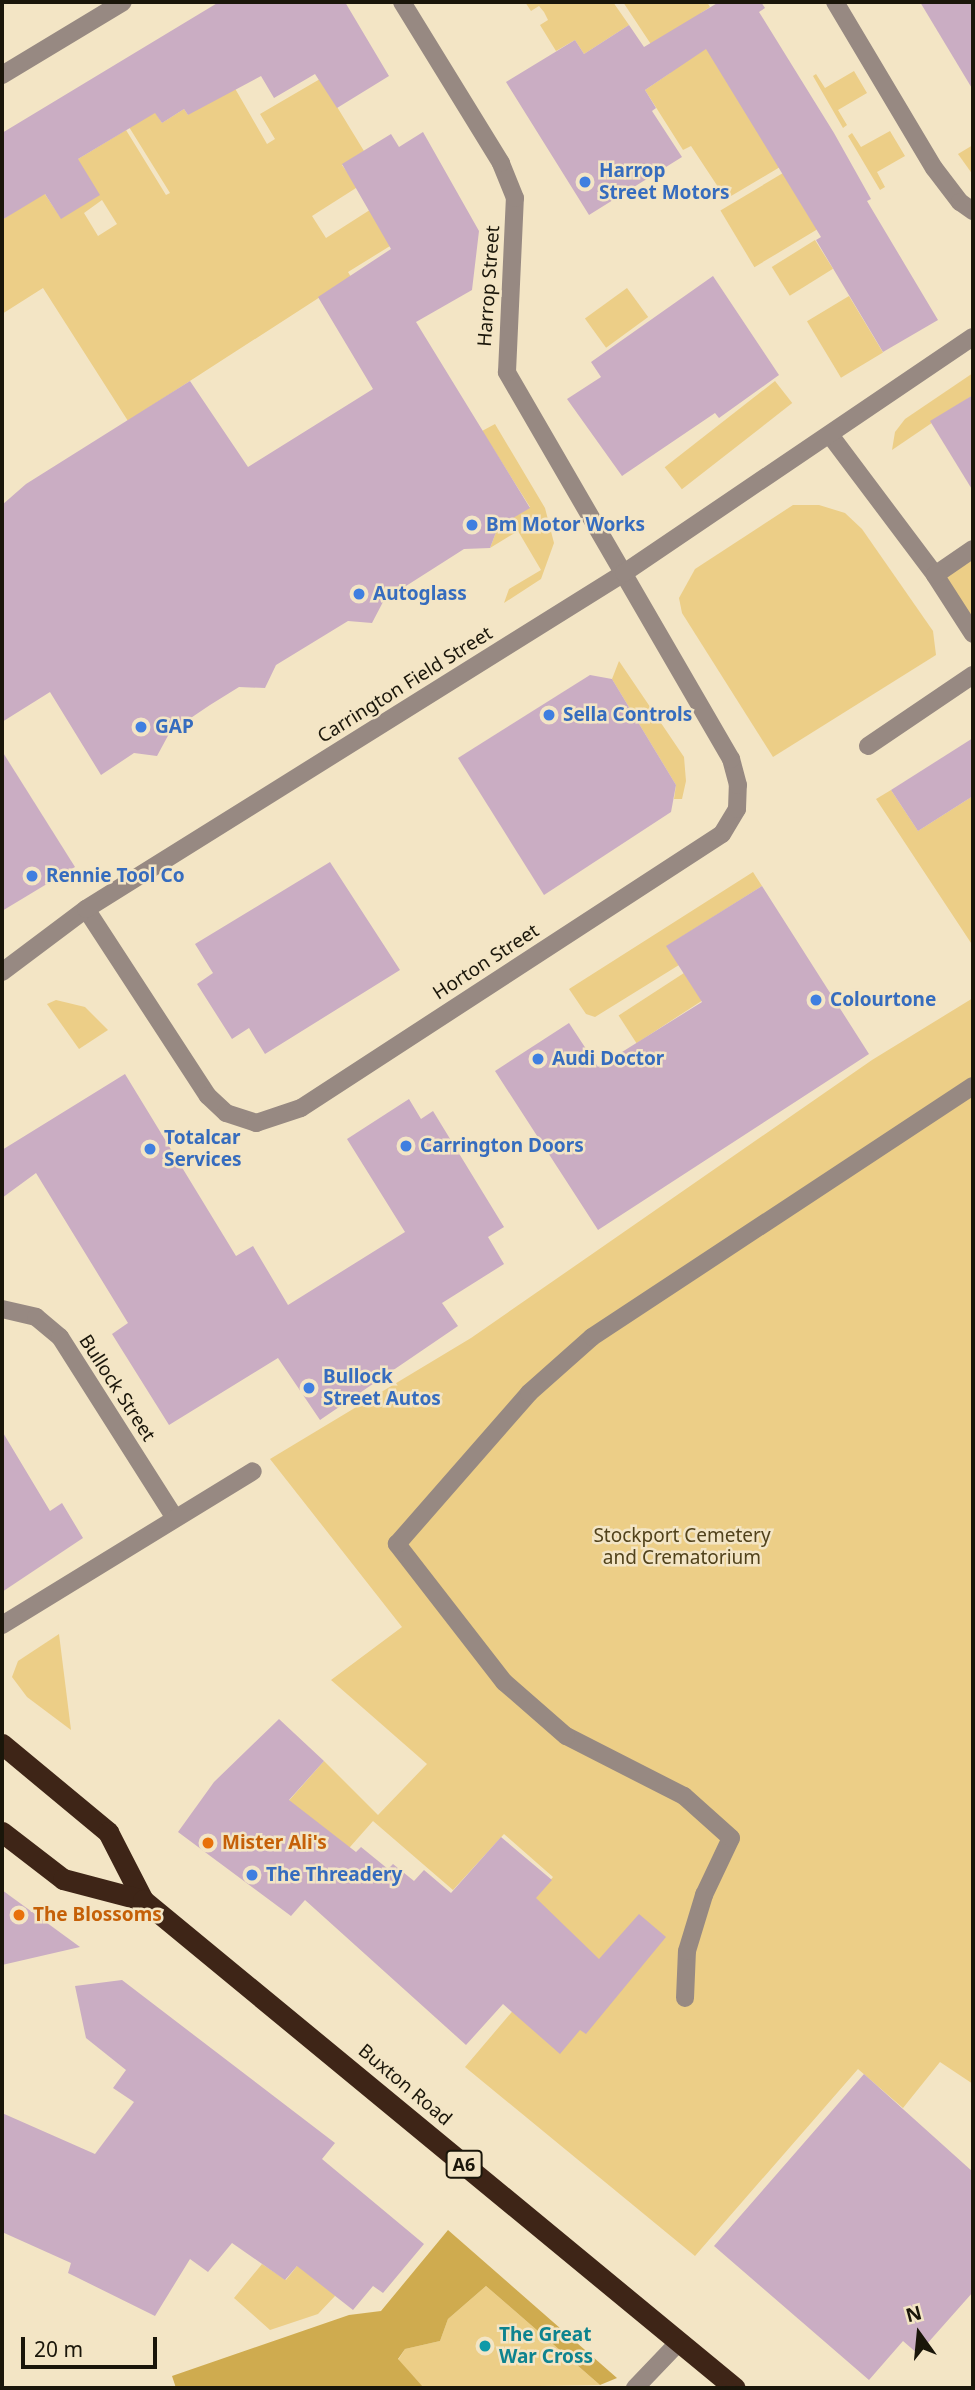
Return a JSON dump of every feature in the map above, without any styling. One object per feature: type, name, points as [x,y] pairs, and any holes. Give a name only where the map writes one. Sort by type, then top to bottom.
[{"type":"highway","name":"Buxton Road","points":[[2,1744],[108,1832],[143,1900],[735,2388]]},
{"type":"highway","name":"Buxton Road","points":[[2,1832],[63,1879],[143,1900]]},
{"type":"street","points":[[2,75],[123,2]]},
{"type":"street","name":"Harrop Street","points":[[402,2],[501,163],[514,198],[507,372],[624,573]]},
{"type":"street","points":[[835,2],[934,168],[960,202],[973,211]]},
{"type":"street","name":"Carrington Field Street","points":[[2,972],[86,909],[624,573],[973,337]]},
{"type":"street","points":[[830,435],[935,575],[973,634]]},
{"type":"street","points":[[935,575],[973,549]]},
{"type":"street","name":"Horton Street","points":[[86,909],[208,1096],[226,1113],[256,1124],[301,1108],[722,834],[737,808],[738,785],[731,759],[624,573]]},
{"type":"street","points":[[868,746],[973,675]]},
{"type":"street","points":[[685,1998],[687,1951],[704,1895],[731,1838],[684,1796],[566,1736],[504,1682],[397,1544],[529,1393],[592,1337],[973,1086]]},
{"type":"street","name":"Bullock Street","points":[[2,1309],[36,1317],[60,1337],[176,1518]]},
{"type":"street","points":[[2,1625],[253,1471]]},
{"type":"street","points":[[635,2388],[679,2342]]},
{"type":"green space","points":[[525,2],[613,2],[629,25],[584,54],[575,40],[556,51],[540,25],[548,20],[544,12],[539,6],[531,11]]},
{"type":"green space","points":[[623,2],[707,2],[710,7],[701,13],[780,167],[726,199],[691,146],[683,150],[645,90],[670,73]]},
{"type":"green space","points":[[225,71],[267,144],[275,139],[260,114],[320,79],[364,151],[342,165],[350,176],[378,174],[312,216],[326,238],[376,206],[450,209],[348,272],[351,277],[128,421],[43,288],[2,314],[2,220],[17,210],[38,184],[61,218],[78,159],[126,130],[166,195],[170,193],[129,127],[155,112],[162,123],[184,109],[188,115]],"holes":[[[102,200],[117,224],[98,236],[84,213]]]},
{"type":"green space","points":[[854,71],[867,93],[838,110],[847,125],[843,128],[813,76],[816,74],[825,88]]},
{"type":"green space","points":[[890,131],[905,156],[877,172],[885,187],[880,190],[848,136],[852,133],[861,147]]},
{"type":"green space","points":[[973,145],[973,175],[958,154]]},
{"type":"green space","points":[[783,173],[817,230],[754,267],[720,211]]},
{"type":"green space","points":[[815,240],[833,269],[790,296],[772,267]]},
{"type":"green space","points":[[627,288],[648,317],[606,348],[585,319]]},
{"type":"green space","points":[[849,296],[883,353],[841,378],[807,321]]},
{"type":"green space","points":[[973,373],[973,395],[892,450],[895,432],[905,419]]},
{"type":"green space","points":[[775,381],[792,403],[682,489],[665,467]]},
{"type":"green space","points":[[495,424],[545,508],[554,543],[541,579],[504,603],[509,589],[541,570],[518,531],[490,548],[498,527],[530,507],[482,431]]},
{"type":"green space","points":[[793,505],[819,505],[845,513],[862,529],[933,631],[936,655],[773,757],[682,613],[679,598],[695,569]]},
{"type":"green space","points":[[973,548],[973,634],[935,575]]},
{"type":"green space","points":[[619,661],[684,757],[686,781],[682,799],[674,799],[676,785],[612,679]]},
{"type":"green space","points":[[891,790],[918,831],[973,796],[973,946],[876,799]]},
{"type":"green space","points":[[753,872],[762,886],[667,946],[679,965],[595,1017],[586,1014],[569,989]]},
{"type":"green space","points":[[684,973],[702,1001],[637,1043],[619,1015]]},
{"type":"green space","name":"Stockport Cemetery and Crematorium","points":[[973,998],[973,2084],[940,2062],[903,2108],[858,2069],[695,2256],[465,2067],[516,2007],[489,1953],[553,1877],[504,1834],[453,1890],[373,1821],[335,1864],[271,1821],[324,1761],[378,1815],[427,1764],[331,1680],[402,1627],[270,1459],[471,1338],[872,1060]]},
{"type":"green space","points":[[56,1000],[85,1007],[108,1030],[79,1049],[47,1004]]},
{"type":"green space","points":[[59,1634],[71,1730],[27,1697],[12,1677],[18,1661]]},
{"type":"green space","points":[[316,2242],[335,2296],[318,2314],[270,2330],[234,2298],[262,2264],[286,2280]]},
{"type":"green space","points":[[486,2286],[600,2385],[424,2388],[398,2360],[405,2349],[440,2341],[448,2319]]},
{"type":"shaded area","points":[[448,2230],[617,2378],[600,2385],[486,2286],[448,2319],[440,2341],[405,2349],[398,2359],[424,2388],[176,2388],[172,2376],[349,2315],[381,2311]]},
{"type":"building","points":[[219,2],[345,2],[389,76],[337,108],[315,74],[274,98],[261,76],[188,115],[184,109],[162,123],[155,113],[78,159],[100,195],[61,219],[45,194],[2,220],[2,133]]},
{"type":"building","points":[[719,2],[761,2],[765,8],[759,12],[834,133],[871,199],[867,201],[938,320],[883,352],[816,240],[821,237],[706,49],[645,90],[656,108],[652,111],[682,157],[589,215],[506,82],[575,40],[584,54],[629,25],[644,47]]},
{"type":"building","points":[[920,2],[973,2],[973,90]]},
{"type":"building","points":[[423,132],[479,231],[472,290],[416,322],[530,508],[498,527],[490,548],[464,549],[384,600],[372,623],[348,621],[276,665],[265,688],[239,687],[210,705],[170,732],[157,756],[134,753],[101,775],[50,692],[2,722],[2,505],[26,484],[190,381],[248,467],[373,389],[318,297],[391,249],[342,164],[391,134],[399,147]]},
{"type":"building","points":[[713,276],[779,375],[719,418],[715,413],[622,476],[567,399],[601,377],[591,362]]},
{"type":"building","points":[[973,395],[973,491],[930,421]]},
{"type":"building","points":[[590,675],[612,679],[676,785],[671,812],[544,895],[458,758]]},
{"type":"building","points":[[973,738],[973,796],[918,831],[891,790]]},
{"type":"building","points":[[2,751],[75,867],[2,911]]},
{"type":"building","points":[[330,862],[400,970],[265,1054],[249,1028],[232,1039],[197,984],[213,973],[195,944]]},
{"type":"building","points":[[762,886],[869,1054],[598,1230],[495,1071],[569,1023],[598,1067],[702,1002],[666,946]]},
{"type":"building","points":[[125,1074],[236,1256],[253,1246],[288,1305],[405,1232],[347,1139],[409,1099],[421,1119],[433,1111],[504,1227],[488,1237],[504,1264],[442,1303],[458,1326],[320,1420],[278,1358],[169,1425],[112,1334],[128,1323],[36,1173],[2,1198],[2,1150]]},
{"type":"building","points":[[2,1431],[50,1511],[62,1503],[83,1538],[2,1592]]},
{"type":"building","points":[[279,1719],[324,1761],[289,1800],[356,1852],[361,1847],[388,1869],[393,1864],[414,1881],[424,1870],[451,1893],[501,1837],[552,1880],[536,1898],[599,1959],[639,1914],[666,1937],[586,2034],[580,2030],[560,2054],[503,2004],[466,2045],[305,1900],[291,1916],[178,1832],[214,1782]]},
{"type":"building","name":"The Blossoms","points":[[2,1890],[80,1947],[2,1965]]},
{"type":"building","points":[[122,1980],[335,2143],[322,2159],[424,2244],[383,2293],[373,2286],[353,2310],[297,2266],[285,2280],[232,2243],[208,2272],[190,2259],[155,2316],[68,2273],[71,2263],[2,2232],[2,2113],[95,2154],[134,2102],[113,2088],[126,2070],[86,2038],[75,1986]]},
{"type":"building","points":[[864,2074],[973,2172],[973,2292],[918,2354],[903,2341],[869,2380],[714,2246]]},
{"type":"place","name":"Harrop Street Motors","points":[[585,182]]},
{"type":"place","name":"Bm Motor Works","points":[[472,525]]},
{"type":"place","name":"Autoglass","points":[[359,594]]},
{"type":"place","name":"Sella Controls","points":[[549,715]]},
{"type":"place","name":"GAP","points":[[141,727]]},
{"type":"place","name":"Rennie Tool Co","points":[[32,876]]},
{"type":"place","name":"Colourtone","points":[[816,1000]]},
{"type":"place","name":"Audi Doctor","points":[[538,1059]]},
{"type":"place","name":"Carrington Doors","points":[[406,1146]]},
{"type":"place","name":"Totalcar Services","points":[[150,1149]]},
{"type":"place","name":"Bullock Street Autos","points":[[309,1388]]},
{"type":"place","name":"Mister Ali's","points":[[208,1843]]},
{"type":"place","name":"The Threadery","points":[[252,1875]]},
{"type":"place","name":"The Blossoms","points":[[19,1915]]},
{"type":"place","name":"The Great War Cross","points":[[485,2346]]}]
